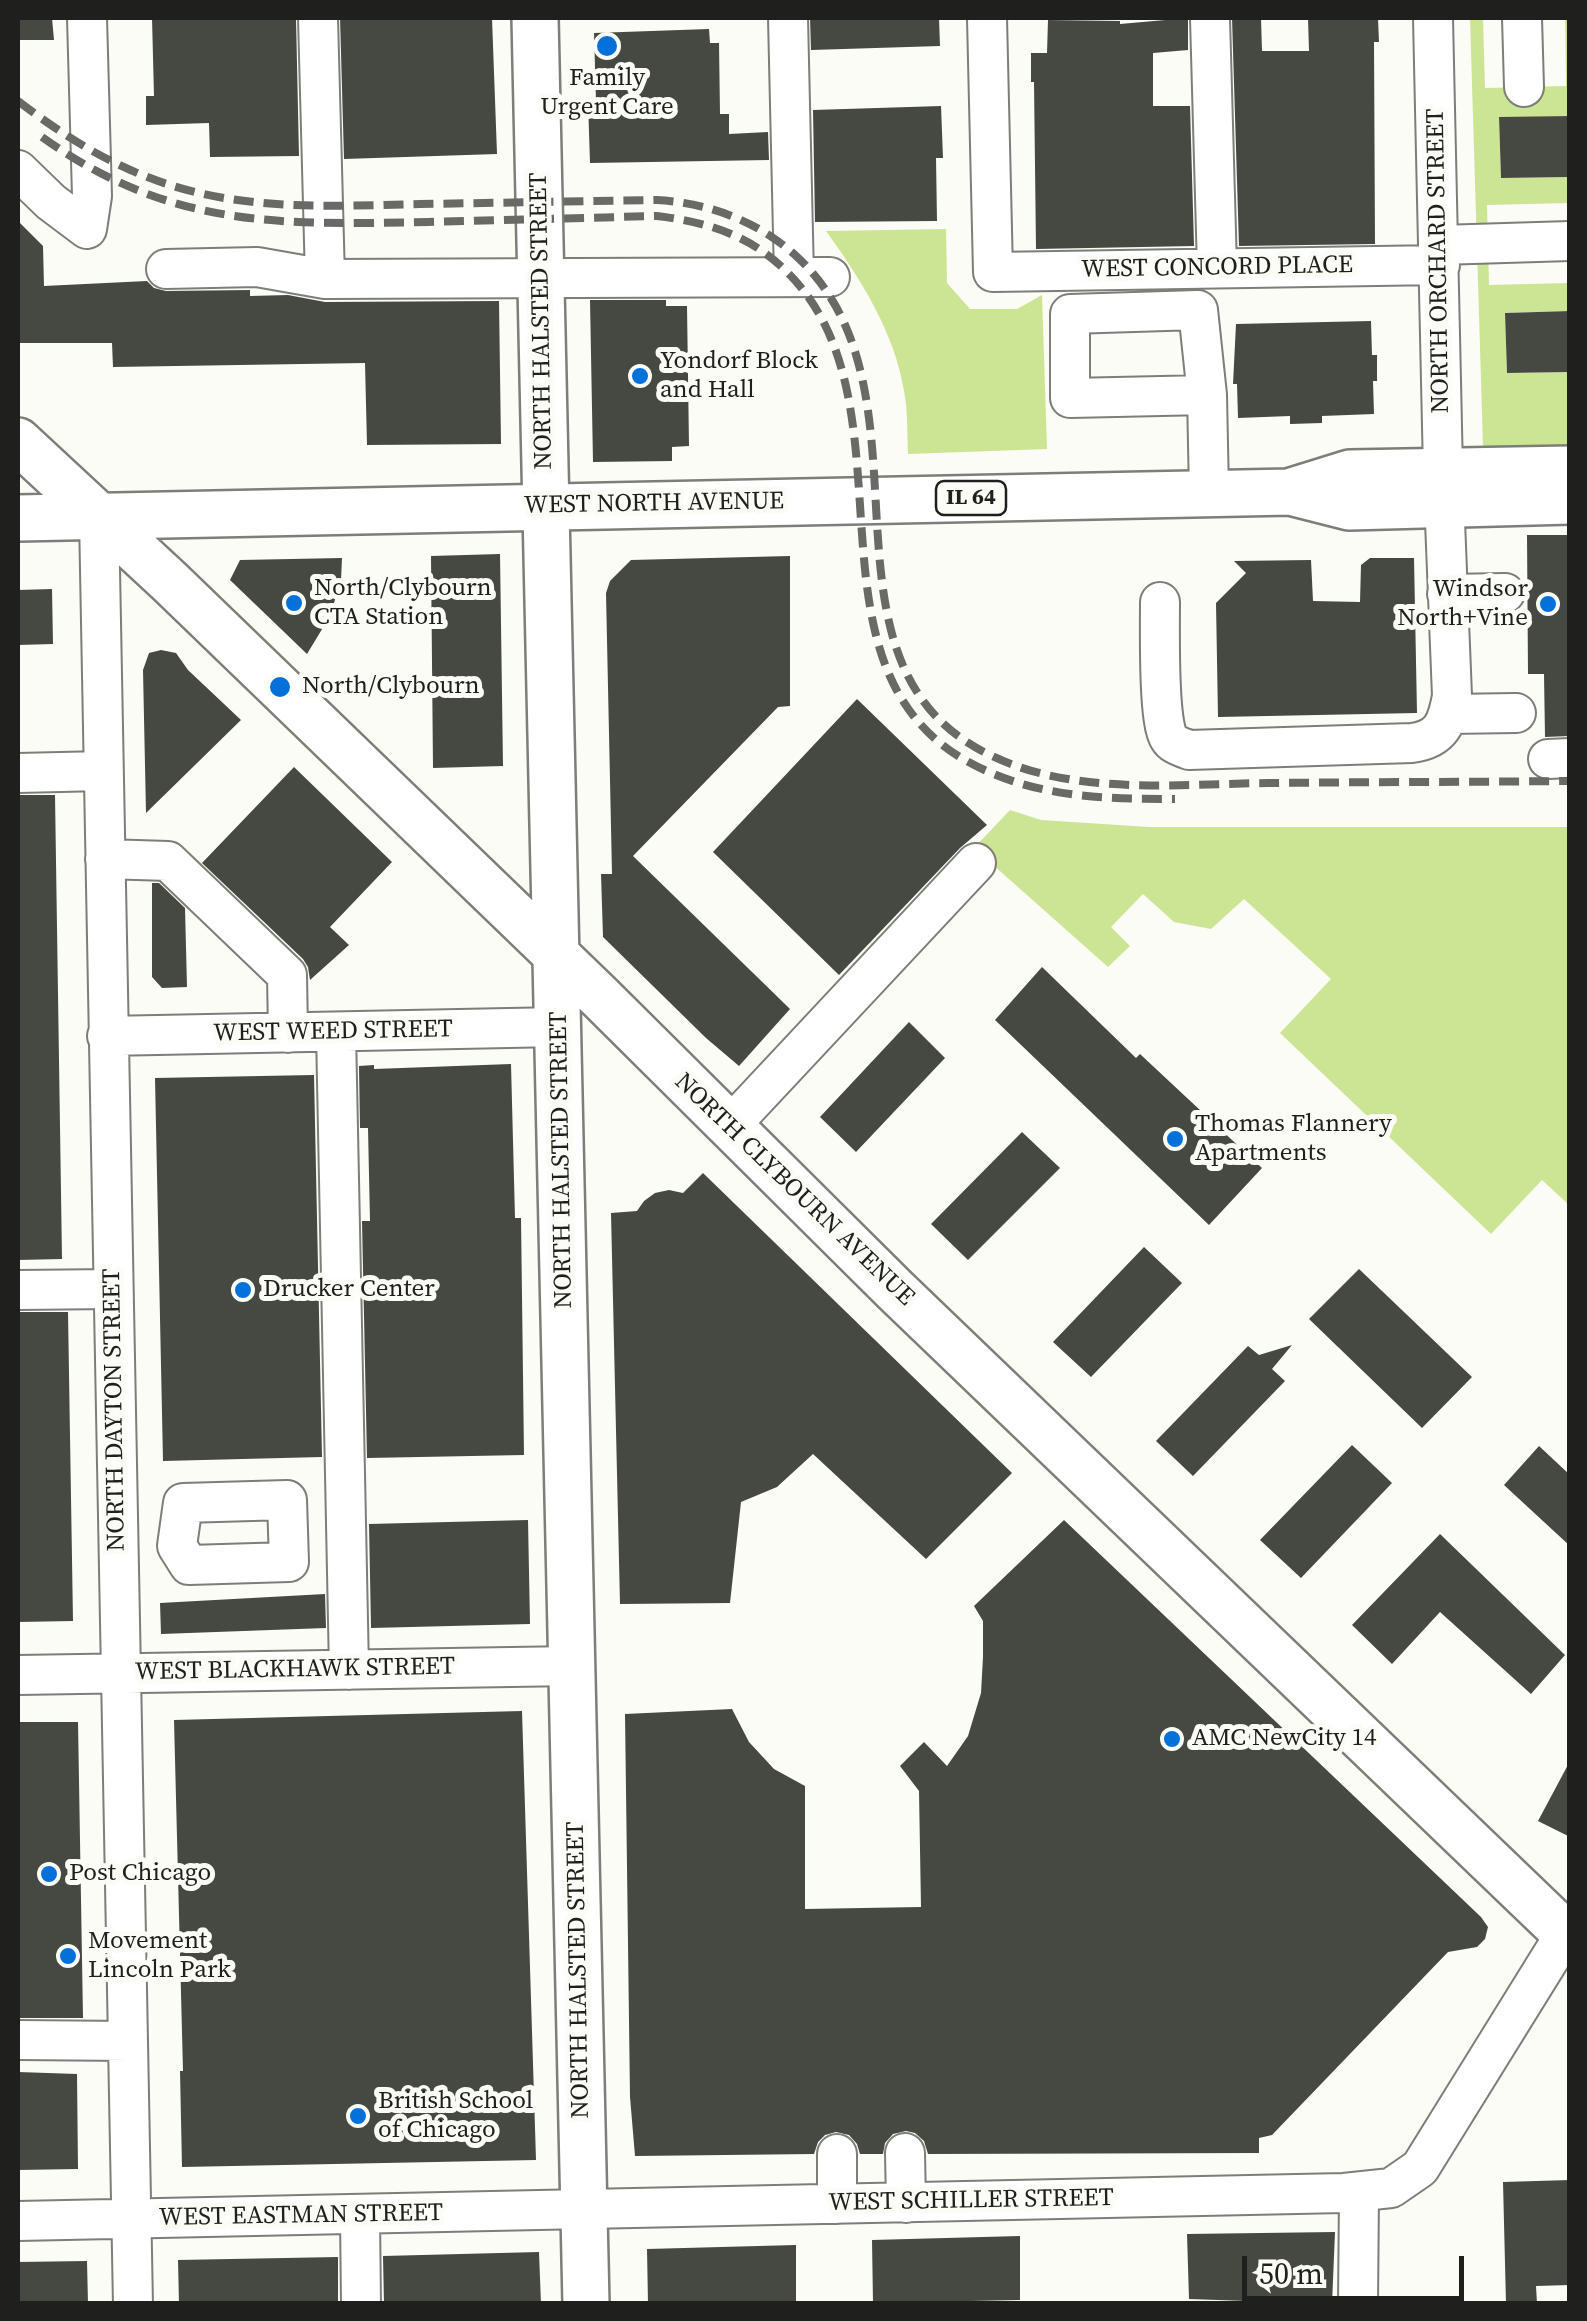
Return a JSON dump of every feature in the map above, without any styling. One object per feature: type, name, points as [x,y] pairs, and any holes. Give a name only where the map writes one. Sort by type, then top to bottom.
[{"type":"main road","name":"NORTH HALSTED STREET","points":[[535,18],[586,2304]]},
{"type":"main road","name":"NORTH CLYBOURN AVENUE","points":[[18,441],[1568,1933]]},
{"type":"main road","name":"WEST NORTH AVENUE","points":[[18,518],[1290,492],[1349,507],[1570,469]]},
{"type":"main road","name":"WEST NORTH AVENUE","points":[[1444,488],[1570,501]]},
{"type":"street","points":[[18,170],[86,229],[92,196],[88,18]]},
{"type":"street","points":[[318,18],[325,279]]},
{"type":"street","points":[[166,269],[257,267],[325,279],[812,277],[788,18]]},
{"type":"street","name":"WEST CONCORD PLACE","points":[[986,18],[993,272],[1217,268],[1440,255],[1570,241]]},
{"type":"street","points":[[1210,18],[1217,268]]},
{"type":"street","name":"NORTH ORCHARD STREET","points":[[1434,18],[1452,696],[1449,714]]},
{"type":"street","points":[[1522,18],[1524,87]]},
{"type":"street","points":[[1207,396],[1209,493]]},
{"type":"street","name":"NORTH DAYTON STREET","points":[[99,517],[133,2304]]},
{"type":"street","points":[[1447,594],[1505,593]]},
{"type":"street","points":[[1160,602],[1168,738],[1190,750],[1412,743],[1435,737],[1443,730],[1449,714],[1516,713]]},
{"type":"street","points":[[18,774],[103,772]]},
{"type":"street","points":[[104,859],[168,861],[286,975],[288,1033]]},
{"type":"street","points":[[728,1128],[976,863]]},
{"type":"street","name":"WEST WEED STREET","points":[[107,1036],[559,1027]]},
{"type":"street","points":[[336,1032],[349,1670]]},
{"type":"street","points":[[18,1290],[112,1289]]},
{"type":"street","points":[[118,1547],[177,1546]]},
{"type":"street","name":"WEST BLACKHAWK STREET","points":[[18,1675],[572,1666]]},
{"type":"street","name":"WEST SCHILLER STREET","points":[[584,2210],[1358,2192],[1391,2188],[1420,2168],[1568,1933]]},
{"type":"street","points":[[18,2040],[128,2041]]},
{"type":"street","points":[[905,2152],[906,2203]]},
{"type":"street","points":[[837,2204],[838,2154]]},
{"type":"street","points":[[1358,2192],[1358,2304]]},
{"type":"street","name":"WEST EASTMAN STREET","points":[[18,2221],[584,2210]]},
{"type":"street","points":[[360,2216],[361,2304]]},
{"type":"green space","points":[[1470,18],[1483,18],[1485,88],[1566,86],[1565,18],[1569,18],[1569,116],[1499,118],[1501,178],[1569,177],[1569,203],[1487,205],[1489,285],[1569,283],[1569,311],[1505,313],[1507,373],[1569,372],[1569,446],[1483,446]]},
{"type":"green space","points":[[946,229],[947,283],[970,309],[1017,309],[1042,295],[1047,449],[908,454],[905,399],[893,348],[863,287],[826,231]]},
{"type":"green space","points":[[1010,810],[1041,820],[1149,827],[1569,827],[1569,1205],[1542,1180],[1491,1234],[1280,1033],[1331,979],[1244,899],[1211,929],[1174,922],[1143,894],[1111,927],[1130,946],[1108,967],[974,848]]},
{"type":"building","points":[[18,18],[52,18],[54,40],[18,40]]},
{"type":"building","points":[[152,18],[296,18],[299,156],[210,157],[209,123],[146,125],[146,96],[154,96]]},
{"type":"building","points":[[340,18],[492,18],[497,154],[344,159]]},
{"type":"building","points":[[810,18],[939,18],[940,46],[811,50]]},
{"type":"building","points":[[1188,18],[1188,50],[1153,53],[1153,106],[1190,106],[1194,246],[1036,249],[1031,53],[1047,53],[1048,20],[1120,24]]},
{"type":"building","points":[[1232,18],[1261,18],[1262,51],[1309,51],[1308,18],[1378,18],[1379,42],[1374,42],[1375,244],[1239,246]]},
{"type":"building","points":[[709,29],[710,43],[719,43],[720,114],[729,114],[729,134],[768,132],[769,160],[590,163],[588,101],[596,101],[594,33]]},
{"type":"building","points":[[941,106],[943,158],[936,158],[937,221],[815,222],[813,110]]},
{"type":"building","points":[[1570,116],[1570,177],[1501,178],[1499,117]]},
{"type":"building","points":[[18,221],[43,246],[44,286],[147,281],[166,291],[250,290],[250,296],[288,295],[325,302],[499,301],[501,444],[367,445],[365,363],[113,367],[112,343],[18,343]]},
{"type":"building","name":"Yondorf Block and Hall","points":[[590,300],[666,300],[666,306],[687,306],[689,446],[672,447],[672,461],[593,462]]},
{"type":"building","points":[[1570,311],[1570,372],[1507,373],[1505,313]]},
{"type":"building","points":[[1371,321],[1372,355],[1377,355],[1374,414],[1322,416],[1322,423],[1290,424],[1290,416],[1238,418],[1237,384],[1233,384],[1236,324]]},
{"type":"building","name":"Windsor North+Vine","points":[[1527,535],[1570,535],[1570,736],[1545,737],[1544,674],[1528,674]]},
{"type":"building","points":[[500,554],[503,766],[433,768],[431,556]]},
{"type":"building","points":[[790,556],[790,706],[778,707],[633,856],[790,1009],[739,1066],[603,937],[601,874],[612,874],[606,593],[610,581],[631,560]]},
{"type":"building","name":"North/Clybourn CTA Station","points":[[342,558],[341,580],[330,616],[307,654],[230,580],[240,560]]},
{"type":"building","points":[[1370,558],[1414,558],[1417,713],[1218,717],[1216,603],[1246,573],[1234,561],[1311,560],[1313,601],[1360,602],[1361,565]]},
{"type":"building","points":[[52,589],[53,644],[18,645],[18,590]]},
{"type":"building","points":[[149,653],[176,653],[188,670],[241,720],[146,813],[143,670]]},
{"type":"building","points":[[857,699],[987,825],[960,848],[839,975],[713,852]]},
{"type":"building","points":[[294,767],[392,862],[330,927],[349,945],[310,980],[303,959],[202,863]]},
{"type":"building","points":[[18,795],[55,795],[62,1259],[18,1260]]},
{"type":"building","points":[[152,883],[159,883],[185,908],[187,987],[162,988],[152,977]]},
{"type":"building","points":[[1042,967],[1136,1058],[1140,1054],[1262,1168],[1209,1225],[995,1020]]},
{"type":"building","points":[[909,1022],[945,1058],[856,1152],[820,1117]]},
{"type":"building","points":[[511,1064],[515,1218],[521,1218],[524,1455],[367,1458],[362,1221],[370,1221],[368,1128],[360,1128],[359,1066],[374,1065],[374,1069]]},
{"type":"building","name":"Drucker Center","points":[[314,1075],[322,1457],[163,1461],[155,1078]]},
{"type":"building","points":[[1022,1132],[1060,1168],[968,1260],[931,1224]]},
{"type":"building","points":[[703,1173],[1012,1473],[926,1559],[813,1454],[777,1487],[741,1502],[730,1603],[620,1604],[611,1213],[637,1211],[655,1193],[683,1193]]},
{"type":"building","points":[[1144,1247],[1182,1283],[1091,1377],[1053,1342]]},
{"type":"building","points":[[1359,1269],[1472,1377],[1422,1428],[1309,1319]]},
{"type":"building","points":[[18,1312],[68,1312],[73,1621],[18,1622]]},
{"type":"building","points":[[1292,1345],[1272,1369],[1285,1381],[1193,1476],[1156,1441],[1248,1346],[1259,1355]]},
{"type":"building","points":[[1352,1445],[1392,1483],[1301,1578],[1260,1540]]},
{"type":"building","points":[[1539,1446],[1570,1475],[1570,1546],[1504,1485]]},
{"type":"building","points":[[528,1520],[530,1624],[371,1628],[369,1524]]},
{"type":"building","points":[[1064,1520],[1481,1917],[1488,1927],[1485,1939],[1477,1947],[1448,1952],[1272,2135],[1259,2138],[1259,2153],[928,2154],[924,2141],[906,2131],[893,2134],[885,2143],[883,2154],[860,2154],[849,2135],[836,2132],[818,2142],[814,2154],[635,2156],[630,2097],[625,1714],[732,1709],[749,1742],[774,1769],[805,1786],[805,1909],[921,1907],[919,1791],[900,1766],[924,1742],[947,1766],[968,1736],[981,1693],[983,1657],[983,1621],[974,1606]]},
{"type":"building","points":[[1440,1534],[1565,1655],[1531,1694],[1440,1612],[1392,1664],[1352,1625]]},
{"type":"building","points":[[325,1594],[326,1628],[161,1634],[160,1603]]},
{"type":"building","points":[[522,1711],[536,2160],[182,2167],[174,1720]]},
{"type":"building","name":"Post Chicago","points":[[18,1722],[78,1722],[83,2018],[18,2018]]},
{"type":"building","points":[[1570,1761],[1570,1837],[1538,1821]]},
{"type":"building","points":[[18,2072],[77,2074],[78,2169],[18,2170]]},
{"type":"building","points":[[1570,2180],[1570,2285],[1536,2286],[1537,2304],[1506,2304],[1503,2182]]},
{"type":"building","points":[[1335,2232],[1332,2304],[1189,2299],[1187,2234]]},
{"type":"building","points":[[1020,2236],[1020,2300],[873,2303],[872,2240]]},
{"type":"building","points":[[796,2245],[796,2304],[648,2304],[647,2249]]},
{"type":"building","points":[[539,2252],[541,2304],[384,2304],[383,2256]]},
{"type":"building","points":[[338,2257],[338,2304],[179,2304],[178,2260]]},
{"type":"building","points":[[87,2261],[88,2304],[18,2304],[18,2262]]},
{"type":"railway","points":[[18,101],[109,160],[170,185],[232,199],[326,206],[657,200],[730,215],[779,242],[794,254],[838,311],[862,377],[884,593],[900,658],[933,714],[992,756],[1058,777],[1128,785],[1570,781]]},
{"type":"railway","points":[[42,137],[89,167],[135,189],[227,215],[323,223],[657,216],[693,222],[743,239],[786,271],[826,328],[848,394],[871,611],[890,676],[927,731],[989,772],[1011,781],[1057,792],[1175,799]]},
{"type":"place","name":"Family Urgent Care","points":[[607,46]]},
{"type":"place","name":"Yondorf Block and Hall","points":[[640,376]]},
{"type":"place","name":"North/Clybourn CTA Station","points":[[294,603]]},
{"type":"place","name":"Windsor North+Vine","points":[[1548,604]]},
{"type":"place","name":"North/Clybourn","points":[[280,687]]},
{"type":"place","name":"Thomas Flannery Apartments","points":[[1175,1139]]},
{"type":"place","name":"Drucker Center","points":[[243,1290]]},
{"type":"place","name":"AMC NewCity 14","points":[[1172,1739]]},
{"type":"place","name":"Post Chicago","points":[[49,1874]]},
{"type":"place","name":"Movement Lincoln Park","points":[[68,1956]]},
{"type":"place","name":"British School of Chicago","points":[[358,2116]]}]
